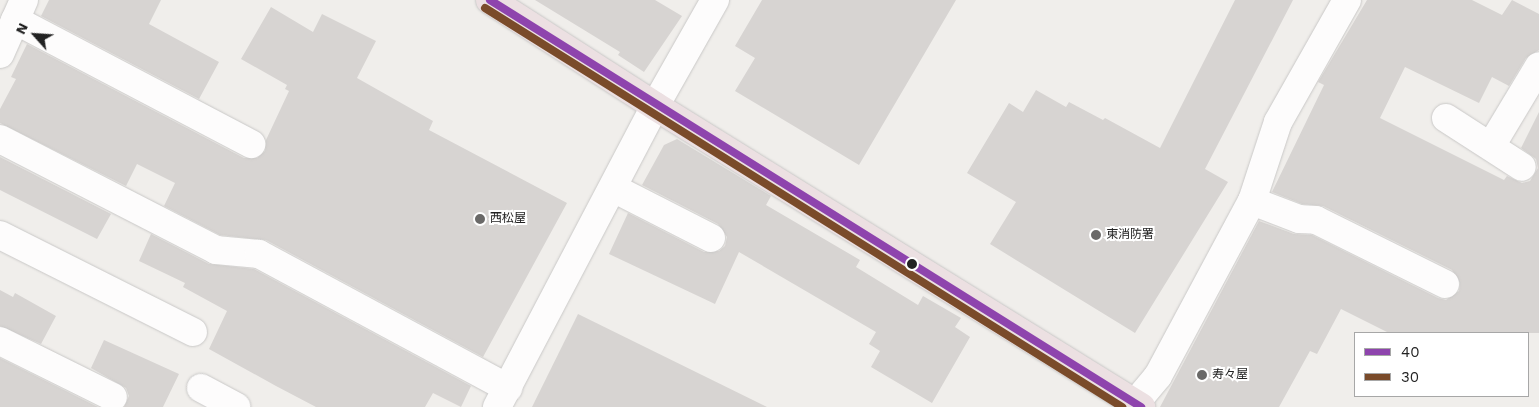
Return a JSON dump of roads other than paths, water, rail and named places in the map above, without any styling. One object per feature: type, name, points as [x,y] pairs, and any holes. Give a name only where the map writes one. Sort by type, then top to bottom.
[{"type":"highway","points":[[490,0],[655,106],[1135,406]]},
{"type":"street","points":[[0,139],[216,250],[259,254],[502,397],[655,106],[715,0]]},
{"type":"street","points":[[1135,406],[1158,376],[1252,202],[1278,122],[1347,0]]},
{"type":"street","points":[[0,54],[20,10],[250,144]]},
{"type":"street","points":[[1491,146],[1539,66]]},
{"type":"street","points":[[1446,118],[1522,167]]},
{"type":"street","points":[[613,188],[711,238]]},
{"type":"street","points":[[1252,202],[1298,219],[1316,220],[1446,284]]},
{"type":"street","points":[[0,235],[193,332]]},
{"type":"street","points":[[0,341],[113,398]]},
{"type":"street","points":[[201,388],[236,407]]},
{"type":"place","name":"西松屋","points":[[480,219]]},
{"type":"place","name":"東消防署","points":[[1096,235]]},
{"type":"place","name":"寿々屋","points":[[1202,375]]}]
